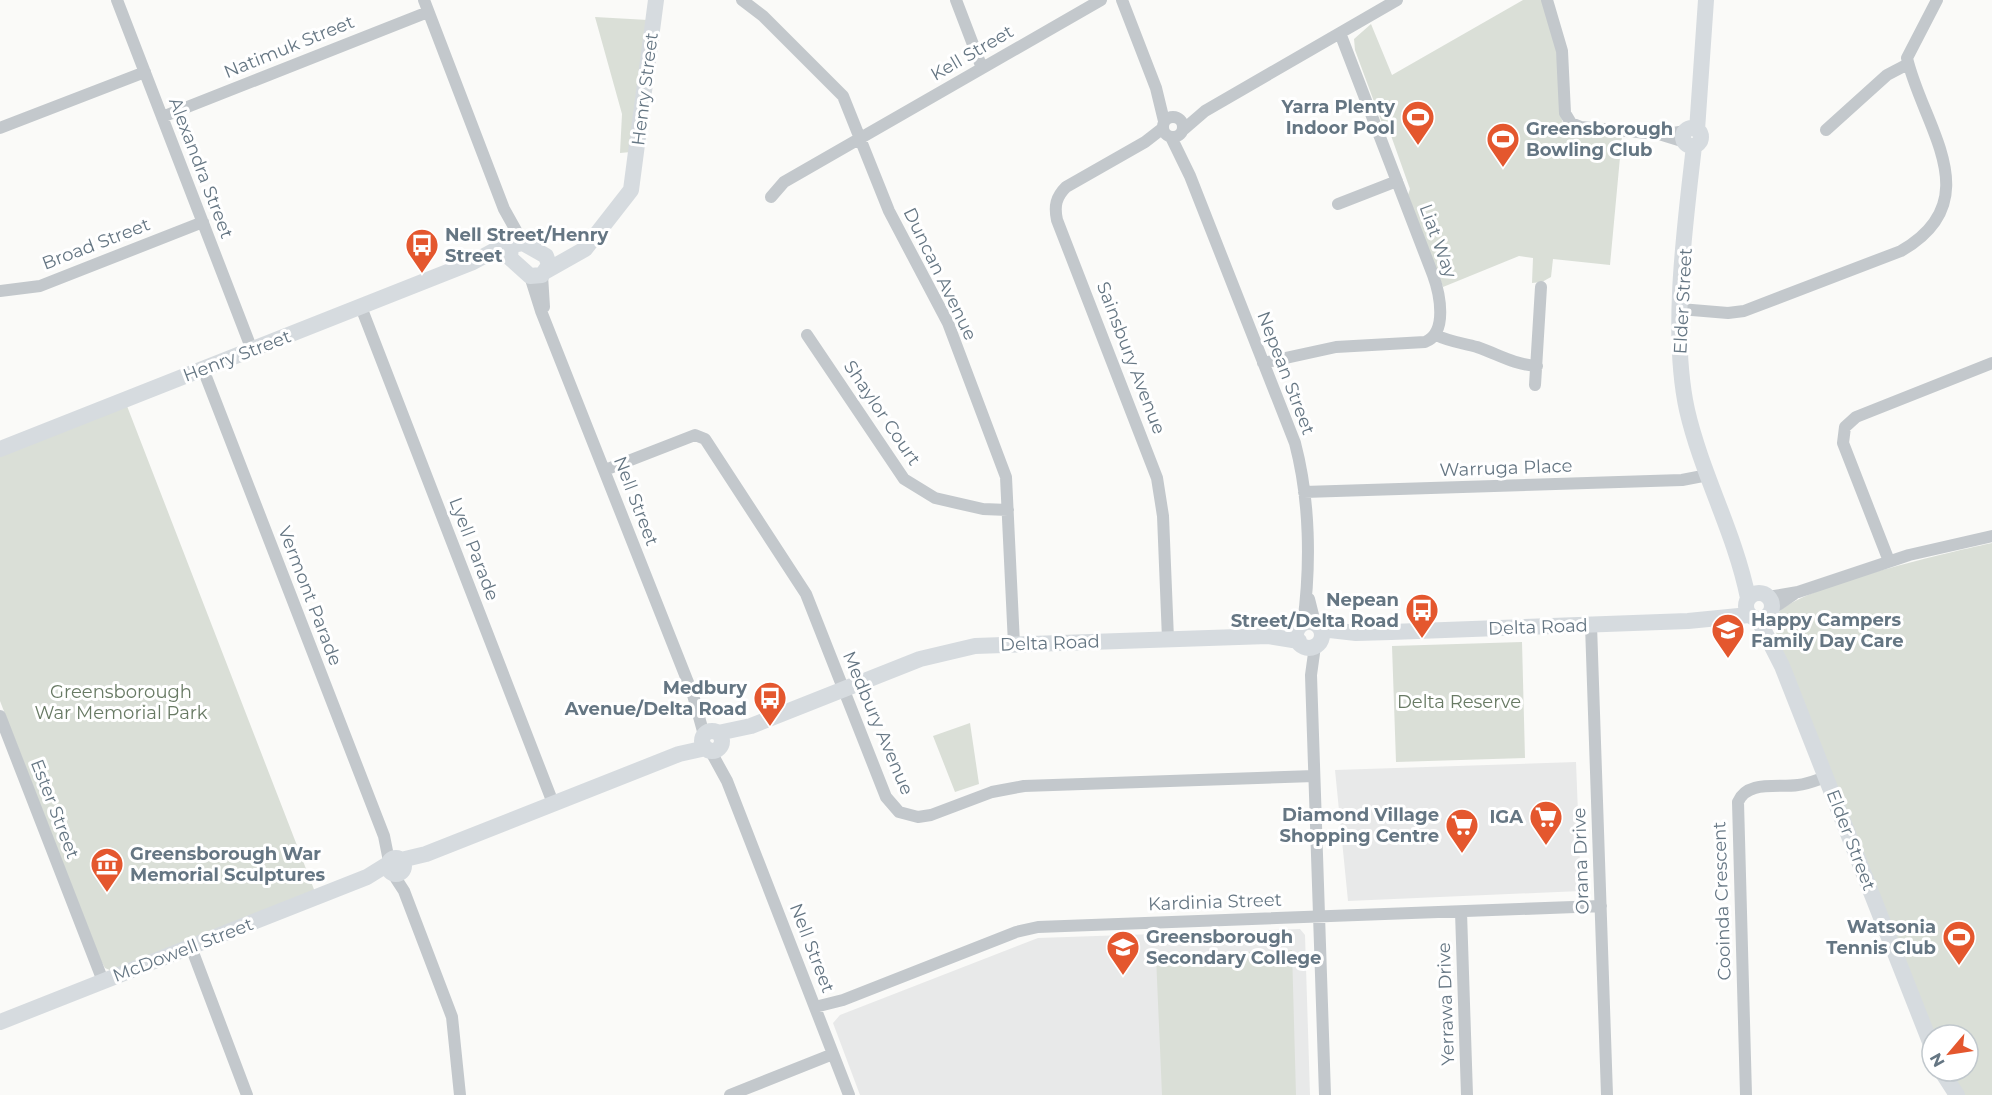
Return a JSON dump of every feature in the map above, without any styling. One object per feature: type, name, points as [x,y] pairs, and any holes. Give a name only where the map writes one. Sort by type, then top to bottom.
[{"type":"street","name":"Alexandra Street","points":[[117,0],[252,350]]},
{"type":"street","name":"Henry Street","points":[[541,270],[594,236],[625,201],[633,183],[656,0]]},
{"type":"street","name":"Duncan Avenue","points":[[742,0],[757,4],[838,88],[861,138],[889,211],[948,323],[1005,470],[1014,644]]},
{"type":"street","points":[[956,0],[982,68]]},
{"type":"street","name":"Kell Street","points":[[771,197],[784,182],[1101,0]]},
{"type":"street","name":"Nepean Street","points":[[1122,0],[1295,443],[1304,492],[1325,1095]]},
{"type":"street","points":[[1547,0],[1560,39],[1565,75],[1565,109],[1571,123],[1581,127],[1690,137]]},
{"type":"street","name":"Elder Street","points":[[1706,0],[1698,98],[1690,137],[1691,178],[1679,344],[1683,387],[1693,431],[1708,475],[1923,1023]]},
{"type":"street","points":[[1680,309],[1728,313],[1750,309],[1901,251],[1925,234],[1943,206],[1947,170],[1908,64],[1910,48],[1937,0]]},
{"type":"street","name":"Sainsbury Avenue","points":[[1168,639],[1163,509],[1157,478],[1058,220],[1055,207],[1057,198],[1066,187],[1205,111],[1394,1]]},
{"type":"street","points":[[426,6],[504,209],[514,248],[541,270]]},
{"type":"street","name":"Natimuk Street","points":[[162,117],[426,6]]},
{"type":"street","name":"Liat Way","points":[[1340,33],[1363,87],[1435,280],[1439,321],[1436,334]]},
{"type":"street","points":[[1826,130],[1887,75],[1908,64]]},
{"type":"street","points":[[0,128],[145,72]]},
{"type":"street","points":[[1338,204],[1397,181]]},
{"type":"street","name":"Broad Street","points":[[0,291],[40,286],[203,222]]},
{"type":"street","points":[[514,248],[541,270]]},
{"type":"street","name":"Henry Street","points":[[0,449],[473,262],[495,257],[514,248]]},
{"type":"street","name":"Nell Street","points":[[541,270],[546,320],[849,1095]]},
{"type":"street","points":[[1535,385],[1541,285]]},
{"type":"street","name":"Lyell Parade","points":[[361,307],[553,803]]},
{"type":"street","points":[[1265,367],[1302,354],[1350,345],[1420,343],[1436,334],[1454,342],[1480,348],[1509,362],[1537,366]]},
{"type":"street","name":"Shaylor Court","points":[[807,335],[904,479],[935,498],[983,509],[1008,510]]},
{"type":"street","points":[[1889,561],[1843,443],[1845,427],[1856,417],[1992,363]]},
{"type":"street","name":"Vermont Parade","points":[[203,369],[396,866],[452,1017],[460,1095]]},
{"type":"street","name":"Medbury Avenue","points":[[605,470],[695,435],[705,439],[801,585],[886,797],[899,812],[913,817],[931,815],[992,792],[1013,787],[1314,776]]},
{"type":"street","name":"Warruga Place","points":[[1304,492],[1682,480],[1708,475]]},
{"type":"street","name":"Delta Road","points":[[712,741],[920,659],[975,646],[1688,621],[1720,617],[1759,606],[1889,561],[1992,536]]},
{"type":"street","name":"Orana Drive","points":[[1591,625],[1607,1095]]},
{"type":"street","name":"Ester Street","points":[[0,716],[103,981]]},
{"type":"street","name":"McDowell Street","points":[[0,1022],[712,741]]},
{"type":"street","name":"Cooinda Crescent","points":[[1746,1095],[1738,802],[1743,793],[1751,788],[1799,785],[1826,777]]},
{"type":"street","name":"Kardinia Street","points":[[817,1011],[1027,929],[1049,925],[1601,906]]},
{"type":"street","name":"Yerrawa Drive","points":[[1461,912],[1467,1095]]},
{"type":"street","points":[[191,947],[247,1095]]},
{"type":"street","points":[[730,1095],[833,1054]]},
{"type":"shaded area","points":[[1576,762],[1581,891],[1348,901],[1335,770]]},
{"type":"shaded area","name":"Greensborough Secondary College","points":[[1300,929],[1305,935],[1310,1095],[860,1095],[833,1023],[840,1015],[1038,938]]},
{"type":"green space","points":[[1523,0],[1542,0],[1556,46],[1562,121],[1582,133],[1622,136],[1610,265],[1553,259],[1551,277],[1542,282],[1532,283],[1533,258],[1519,256],[1443,287],[1408,195],[1410,189],[1389,130],[1383,126],[1355,50],[1354,39],[1371,24],[1392,75]]},
{"type":"green space","points":[[595,17],[648,20],[631,152],[620,153],[622,114]]},
{"type":"green space","name":"Greensborough War Memorial Park","points":[[127,406],[315,892],[112,971],[105,968],[101,961],[0,701],[0,456]]},
{"type":"green space","points":[[1992,543],[1992,1095],[1961,1095],[1955,1083],[1980,1083],[1980,1023],[1930,1023],[1776,631],[1776,617],[1787,606],[1840,583],[1912,562]]},
{"type":"green space","name":"Delta Reserve","points":[[1522,642],[1525,758],[1396,762],[1392,646]]},
{"type":"green space","points":[[970,723],[979,784],[955,792],[933,736]]},
{"type":"green space","points":[[1292,950],[1296,1095],[1162,1095],[1156,956]]},
{"type":"place","name":"Yarra Plenty Indoor Pool","points":[[1418,146]]},
{"type":"place","name":"Greensborough Bowling Club","points":[[1503,168]]},
{"type":"place","name":"Nell Street/Henry Street","points":[[422,274]]},
{"type":"place","name":"Nepean Street/Delta Road","points":[[1422,639]]},
{"type":"place","name":"Happy Campers Family Day Care","points":[[1728,659]]},
{"type":"place","name":"Medbury Avenue/Delta Road","points":[[770,727]]},
{"type":"place","name":"IGA","points":[[1546,846]]},
{"type":"place","name":"Diamond Village Shopping Centre","points":[[1462,854]]},
{"type":"place","name":"Greensborough War Memorial Sculptures","points":[[107,893]]},
{"type":"place","name":"Watsonia Tennis Club","points":[[1959,966]]},
{"type":"place","name":"Greensborough Secondary College","points":[[1123,976]]}]
